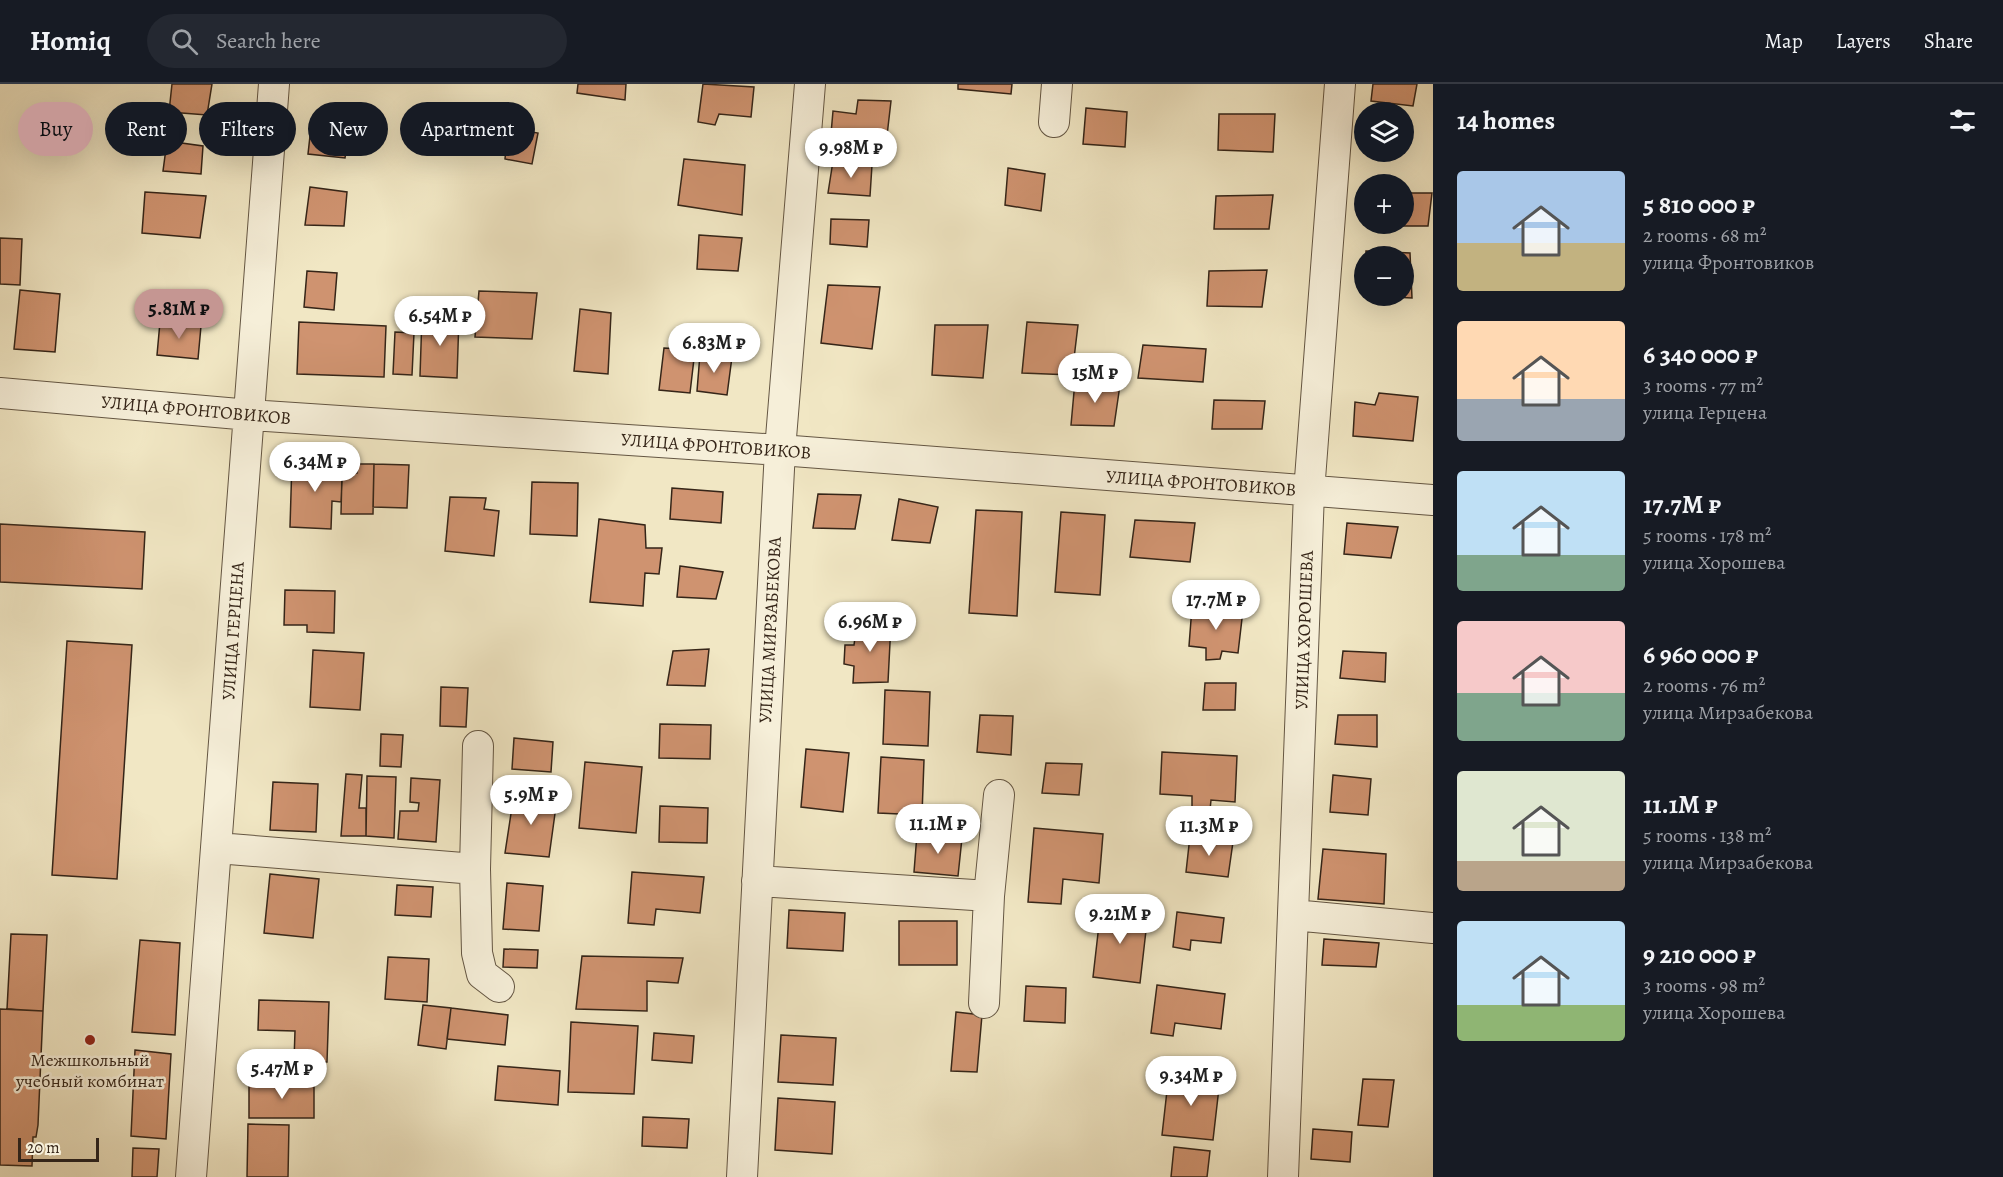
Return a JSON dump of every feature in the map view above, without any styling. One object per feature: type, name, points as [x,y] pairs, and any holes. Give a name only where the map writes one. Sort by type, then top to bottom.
[{"type":"street","name":"УЛИЦА ГЕРЦЕНА","points":[[191,1177],[250,415],[273,84]]},
{"type":"street","name":"УЛИЦА МИРЗАБЕКОВА","points":[[742,1177],[780,450],[810,84]]},
{"type":"street","points":[[1054,122],[1057,84]]},
{"type":"street","name":"УЛИЦА ХОРОШЕВА","points":[[1283,1177],[1309,492],[1340,84]]},
{"type":"street","name":"УЛИЦА ФРОНТОВИКОВ","points":[[0,393],[250,415],[780,450],[1433,500]]},
{"type":"street","points":[[478,746],[475,869],[477,953],[482,974],[499,987]]},
{"type":"street","points":[[984,1003],[999,795]]},
{"type":"street","points":[[217,848],[475,869]]},
{"type":"street","points":[[757,881],[990,896]]},
{"type":"street","points":[[1293,915],[1433,928]]},
{"type":"building","points":[[172,84],[212,84],[209,102],[199,102],[199,114],[187,113],[187,102],[170,102]]},
{"type":"building","points":[[578,84],[626,84],[625,100],[577,93]]},
{"type":"building","points":[[703,84],[754,87],[751,117],[719,114],[715,125],[698,122]]},
{"type":"building","points":[[958,84],[1012,84],[1011,94],[958,89]]},
{"type":"building","points":[[1373,84],[1417,84],[1414,102],[1371,101]]},
{"type":"building","points":[[858,100],[891,101],[885,153],[830,145],[833,111],[856,114]]},
{"type":"building","points":[[1086,108],[1127,112],[1125,147],[1083,144]]},
{"type":"building","points":[[1219,114],[1275,114],[1273,152],[1218,150]]},
{"type":"building","points":[[535,132],[538,133],[535,148]]},
{"type":"building","points":[[187,144],[199,145],[199,156],[202,156],[201,174],[163,171],[165,156],[187,156]]},
{"type":"building","points":[[505,156],[534,156],[532,164],[505,159]]},
{"type":"building","points":[[684,159],[745,165],[742,215],[678,205]]},
{"type":"building","points":[[833,161],[872,165],[870,196],[828,193]]},
{"type":"building","points":[[1008,168],[1045,174],[1041,211],[1005,205]]},
{"type":"building","points":[[310,187],[347,192],[344,226],[305,225]]},
{"type":"building","points":[[145,192],[206,196],[200,238],[142,233]]},
{"type":"building","points":[[1414,193],[1432,193],[1428,226],[1414,226]]},
{"type":"building","points":[[1273,195],[1269,229],[1214,229],[1216,196]]},
{"type":"building","points":[[831,219],[869,220],[867,247],[830,244]]},
{"type":"building","points":[[699,235],[742,238],[738,271],[697,269]]},
{"type":"building","points":[[0,238],[22,239],[20,285],[0,284]]},
{"type":"building","points":[[1267,270],[1262,307],[1207,306],[1209,271]]},
{"type":"building","points":[[307,271],[337,273],[334,310],[304,307]]},
{"type":"building","points":[[828,285],[880,287],[872,349],[821,343]]},
{"type":"building","points":[[20,290],[60,294],[55,352],[14,349]]},
{"type":"building","points":[[479,291],[537,293],[532,339],[475,337]]},
{"type":"building","points":[[580,309],[611,313],[608,374],[574,371]]},
{"type":"building","points":[[422,316],[459,317],[457,378],[420,376]]},
{"type":"building","points":[[160,322],[201,326],[198,359],[157,355]]},
{"type":"building","points":[[299,322],[386,326],[384,377],[297,374]]},
{"type":"building","points":[[1027,322],[1078,325],[1072,375],[1022,373]]},
{"type":"building","points":[[935,325],[988,325],[983,378],[932,375]]},
{"type":"building","points":[[395,332],[414,333],[412,375],[393,374]]},
{"type":"building","points":[[1143,345],[1206,349],[1203,382],[1138,378]]},
{"type":"building","points":[[664,348],[695,350],[690,393],[659,390]]},
{"type":"building","points":[[700,354],[732,357],[727,395],[697,391]]},
{"type":"building","points":[[1075,381],[1120,385],[1114,426],[1071,425]]},
{"type":"building","points":[[1379,393],[1418,397],[1413,441],[1353,436],[1355,402],[1375,405]]},
{"type":"building","points":[[1214,400],[1265,401],[1262,429],[1212,429]]},
{"type":"building","points":[[292,461],[343,463],[341,502],[332,501],[331,529],[290,527]]},
{"type":"building","points":[[357,464],[374,464],[373,514],[341,514],[342,473],[357,473]]},
{"type":"building","points":[[374,464],[409,465],[407,508],[373,507]]},
{"type":"building","points":[[532,482],[578,483],[577,536],[530,534]]},
{"type":"building","points":[[672,488],[723,492],[721,523],[670,519]]},
{"type":"building","points":[[818,494],[861,495],[855,529],[813,528]]},
{"type":"building","points":[[450,497],[486,498],[484,509],[499,511],[494,556],[445,551]]},
{"type":"building","points":[[899,499],[938,507],[930,543],[892,540]]},
{"type":"building","points":[[976,510],[1022,512],[1017,616],[969,613]]},
{"type":"building","points":[[1061,512],[1105,515],[1100,595],[1055,592]]},
{"type":"building","points":[[599,519],[645,525],[646,548],[662,548],[659,574],[645,573],[643,606],[590,602]]},
{"type":"building","points":[[1135,520],[1195,523],[1190,562],[1130,557]]},
{"type":"building","points":[[1347,523],[1398,527],[1391,558],[1344,554]]},
{"type":"building","points":[[0,524],[145,532],[142,589],[0,582]]},
{"type":"building","points":[[680,566],[723,572],[716,599],[677,597]]},
{"type":"building","points":[[285,590],[335,591],[334,633],[307,632],[307,625],[284,625]]},
{"type":"building","points":[[1192,607],[1243,610],[1238,653],[1222,651],[1220,659],[1206,660],[1206,648],[1189,646]]},
{"type":"building","points":[[857,623],[891,623],[888,682],[853,683],[854,666],[844,664],[845,645],[854,645]]},
{"type":"building","points":[[67,641],[132,645],[117,879],[52,875]]},
{"type":"building","points":[[709,649],[705,686],[667,685],[673,651]]},
{"type":"building","points":[[313,650],[364,653],[360,710],[310,707]]},
{"type":"building","points":[[1343,651],[1386,653],[1385,682],[1340,678]]},
{"type":"building","points":[[1205,683],[1236,683],[1235,710],[1203,710]]},
{"type":"building","points":[[441,687],[468,688],[466,727],[440,726]]},
{"type":"building","points":[[885,690],[930,692],[928,746],[883,744]]},
{"type":"building","points":[[980,715],[1013,716],[1011,755],[977,752]]},
{"type":"building","points":[[1338,715],[1377,715],[1377,747],[1335,744]]},
{"type":"building","points":[[660,724],[711,725],[710,759],[659,758]]},
{"type":"building","points":[[381,734],[403,735],[401,767],[380,766]]},
{"type":"building","points":[[514,738],[553,742],[551,772],[512,769]]},
{"type":"building","points":[[806,749],[849,753],[843,812],[801,807]]},
{"type":"building","points":[[1162,752],[1237,756],[1235,802],[1211,800],[1210,810],[1192,809],[1192,796],[1160,794]]},
{"type":"building","points":[[881,757],[924,760],[922,815],[878,813]]},
{"type":"building","points":[[585,762],[642,767],[636,833],[579,828]]},
{"type":"building","points":[[1046,763],[1082,764],[1079,795],[1042,793]]},
{"type":"building","points":[[346,774],[362,775],[359,808],[366,808],[366,836],[341,836]]},
{"type":"building","points":[[1333,775],[1371,779],[1368,815],[1330,812]]},
{"type":"building","points":[[367,776],[396,777],[394,838],[366,836]]},
{"type":"building","points":[[411,778],[440,780],[436,842],[398,839],[400,811],[418,811],[419,803],[410,802]]},
{"type":"building","points":[[273,782],[318,784],[316,832],[270,830]]},
{"type":"building","points":[[514,794],[557,799],[549,857],[505,853]]},
{"type":"building","points":[[660,806],[708,808],[707,843],[659,842]]},
{"type":"building","points":[[1034,828],[1103,834],[1099,883],[1063,879],[1061,904],[1028,902]]},
{"type":"building","points":[[917,834],[962,838],[958,876],[914,872]]},
{"type":"building","points":[[1190,836],[1233,842],[1228,877],[1186,872]]},
{"type":"building","points":[[1323,849],[1386,854],[1384,904],[1318,899]]},
{"type":"building","points":[[632,872],[704,877],[700,913],[656,909],[654,925],[628,923]]},
{"type":"building","points":[[270,874],[319,879],[313,938],[264,933]]},
{"type":"building","points":[[507,883],[543,886],[539,931],[503,929]]},
{"type":"building","points":[[397,885],[433,887],[431,917],[395,915]]},
{"type":"building","points":[[1101,907],[1148,913],[1140,983],[1093,977]]},
{"type":"building","points":[[789,910],[845,913],[843,951],[787,948]]},
{"type":"building","points":[[1177,912],[1224,918],[1221,943],[1191,940],[1190,950],[1173,947]]},
{"type":"building","points":[[899,921],[957,921],[957,965],[899,965]]},
{"type":"building","points":[[11,934],[47,935],[43,1011],[7,1009]]},
{"type":"building","points":[[1324,939],[1379,943],[1376,967],[1322,965]]},
{"type":"building","points":[[140,940],[180,943],[175,1035],[132,1032]]},
{"type":"building","points":[[504,949],[538,950],[537,968],[503,967]]},
{"type":"building","points":[[582,956],[683,958],[678,983],[647,981],[647,1011],[576,1009]]},
{"type":"building","points":[[388,957],[429,959],[427,1002],[385,999]]},
{"type":"building","points":[[1157,985],[1225,994],[1221,1029],[1175,1023],[1173,1036],[1151,1033]]},
{"type":"building","points":[[1026,986],[1066,988],[1065,1023],[1024,1021]]},
{"type":"building","points":[[259,1000],[329,1002],[327,1062],[294,1061],[295,1031],[258,1030]]},
{"type":"building","points":[[423,1005],[451,1008],[446,1049],[418,1045]]},
{"type":"building","points":[[451,1008],[508,1015],[505,1045],[447,1039]]},
{"type":"building","points":[[0,1009],[43,1011],[38,1125],[36,1137],[33,1137],[32,1166],[0,1165]]},
{"type":"building","points":[[956,1012],[982,1015],[977,1072],[951,1071]]},
{"type":"building","points":[[571,1022],[638,1026],[634,1094],[568,1092]]},
{"type":"building","points":[[654,1033],[694,1036],[692,1063],[652,1060]]},
{"type":"building","points":[[781,1035],[836,1038],[833,1085],[778,1082]]},
{"type":"building","points":[[135,1050],[171,1054],[166,1139],[131,1136]]},
{"type":"building","points":[[498,1066],[560,1071],[558,1105],[495,1100]]},
{"type":"building","points":[[1169,1073],[1220,1079],[1213,1140],[1162,1135]]},
{"type":"building","points":[[1363,1079],[1394,1080],[1388,1127],[1358,1125]]},
{"type":"building","points":[[249,1082],[314,1082],[314,1118],[249,1118]]},
{"type":"building","points":[[778,1098],[835,1102],[832,1154],[775,1150]]},
{"type":"building","points":[[643,1117],[689,1119],[687,1148],[642,1146]]},
{"type":"building","points":[[248,1124],[289,1125],[288,1177],[247,1177]]},
{"type":"building","points":[[1313,1129],[1352,1132],[1350,1162],[1311,1159]]},
{"type":"building","points":[[1174,1147],[1210,1151],[1207,1177],[1171,1177]]},
{"type":"building","points":[[133,1148],[159,1149],[157,1177],[132,1177]]},
{"type":"place","name":"Межшкольный учебный комбинат","points":[[90,1040]]}]
